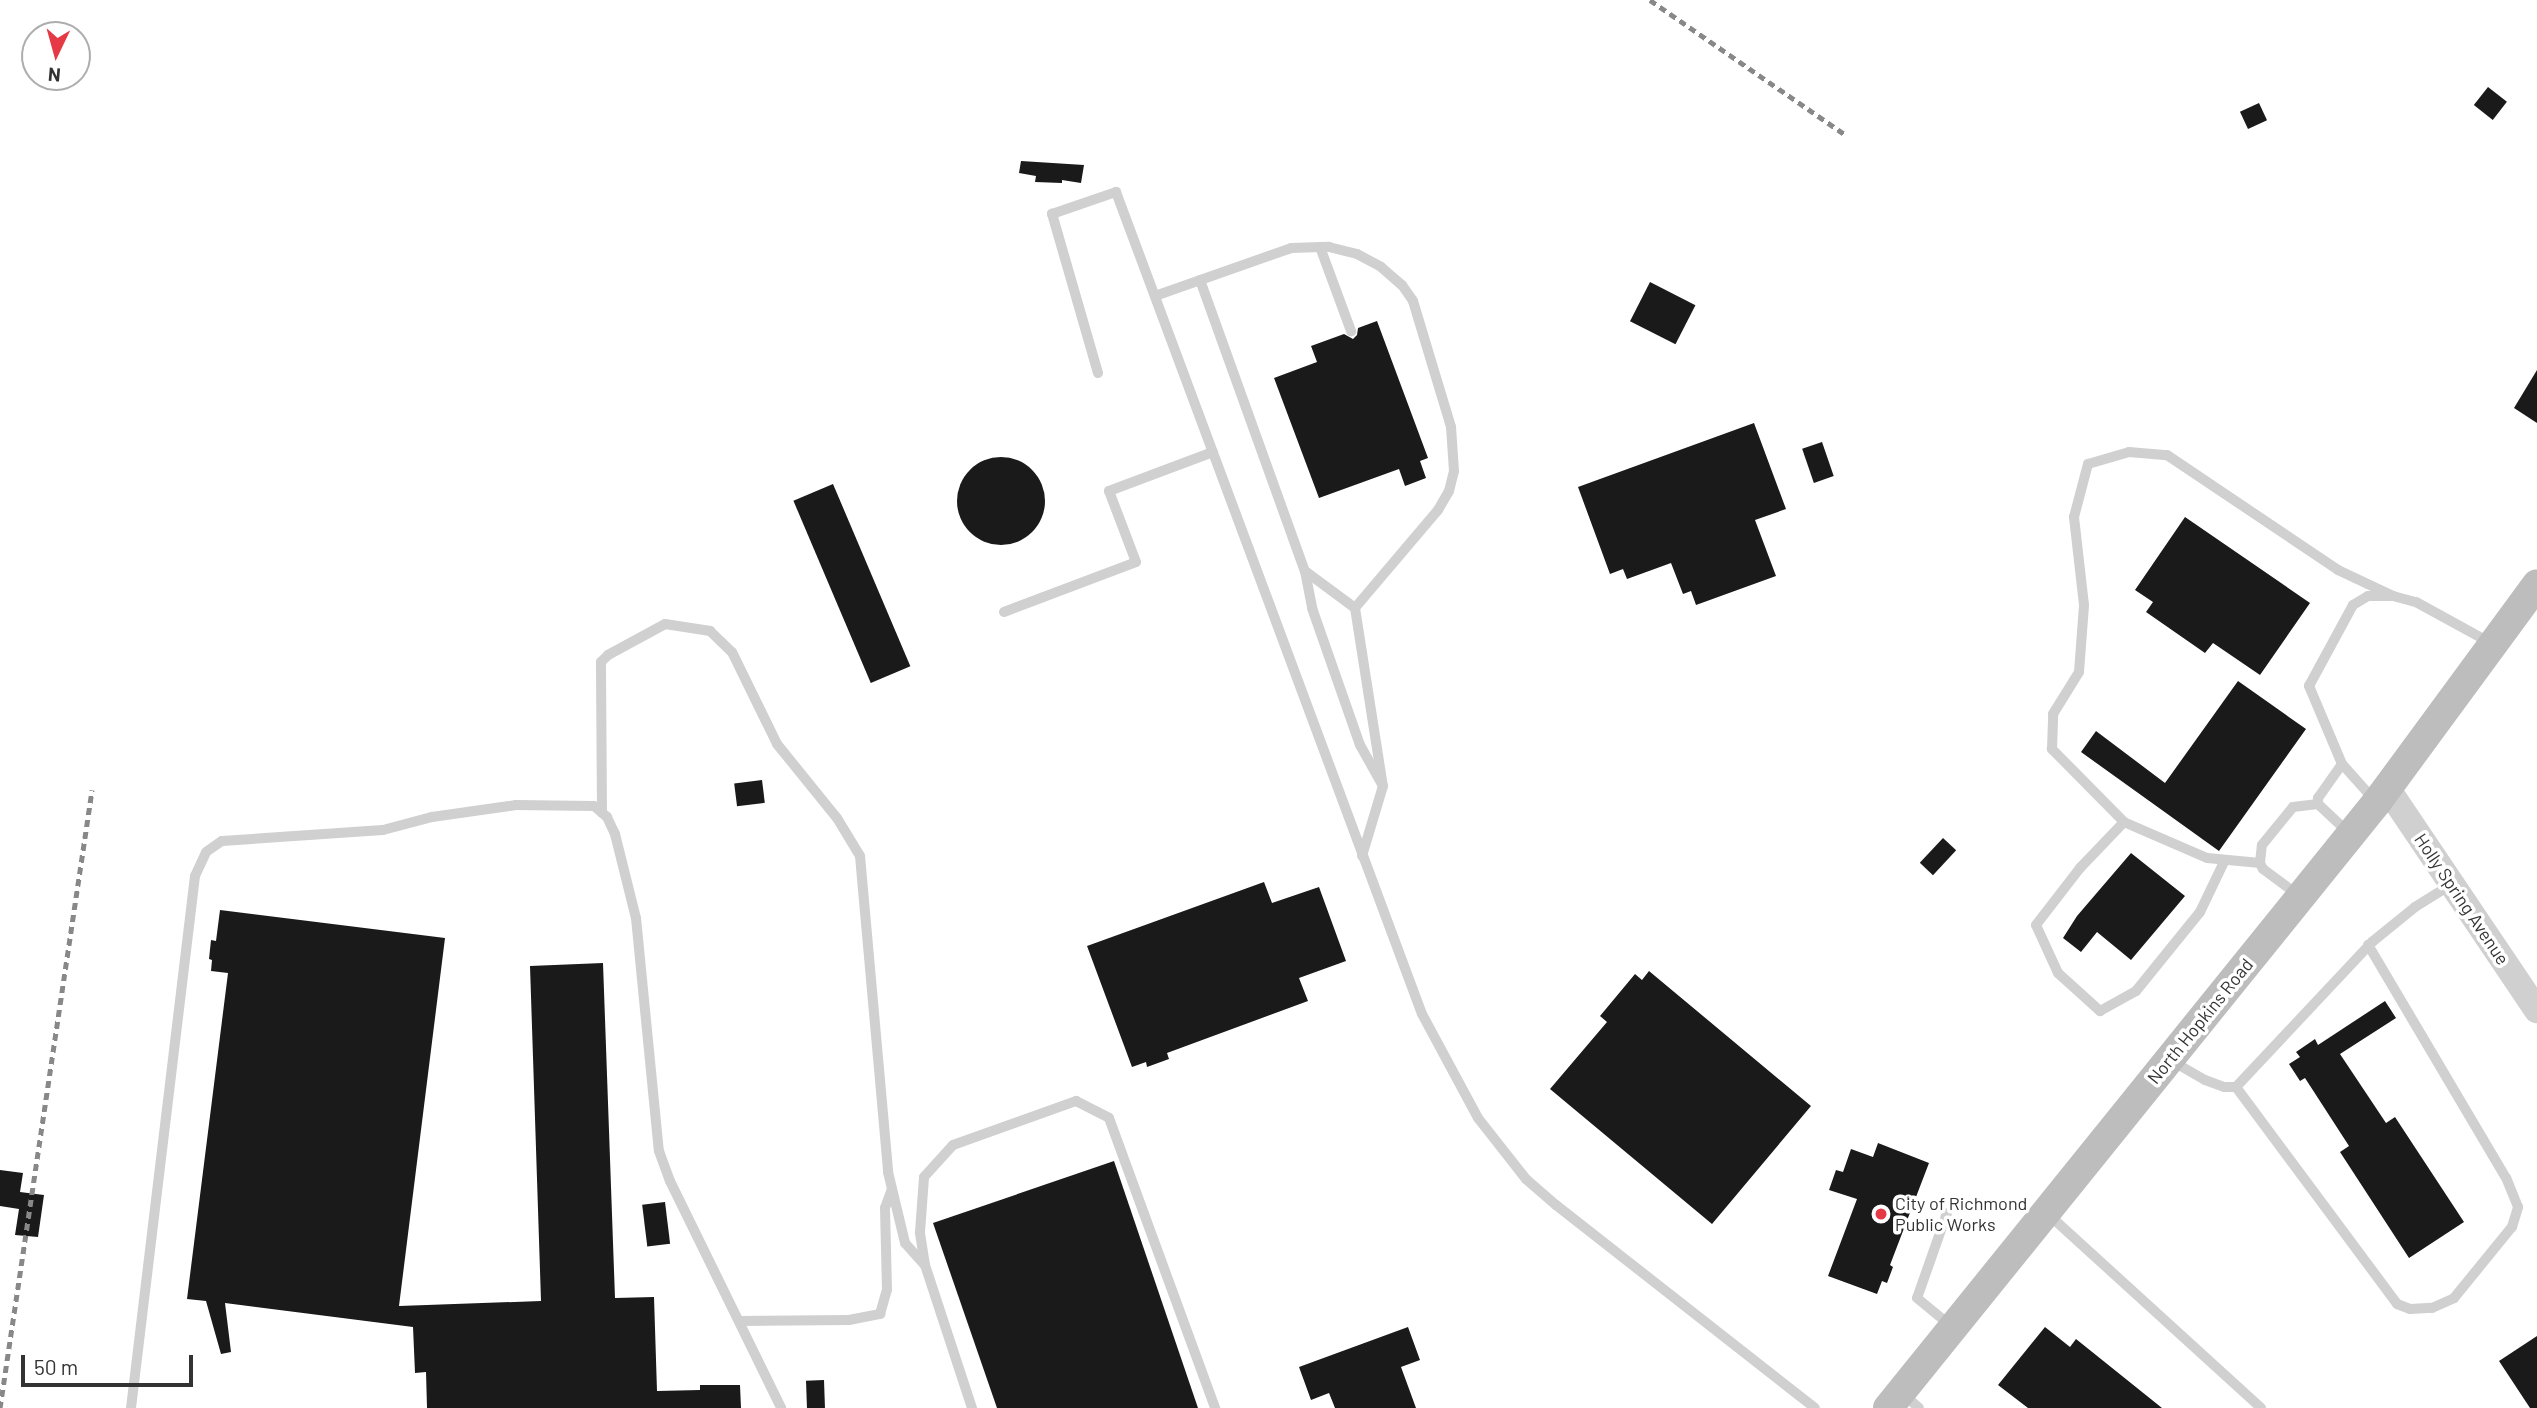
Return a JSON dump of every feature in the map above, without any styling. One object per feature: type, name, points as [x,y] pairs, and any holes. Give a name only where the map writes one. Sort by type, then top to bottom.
[{"type":"main road","name":"North Hopkins Road","points":[[1903,1403],[1953,1328],[2382,795],[2537,584]]},
{"type":"street","name":"Holly Spring Avenue","points":[[2382,795],[2452,884],[2537,1010]]},
{"type":"lane","points":[[1098,373],[1052,214],[1116,191],[1429,1032],[1478,1118],[1503,1153],[1556,1205],[1815,1408]]},
{"type":"lane","points":[[1320,247],[1351,331]]},
{"type":"lane","points":[[1155,296],[1291,248],[1320,247],[1357,254],[1381,267],[1408,293],[1413,301],[1454,449],[1454,471],[1449,491],[1438,510],[1355,608]]},
{"type":"lane","points":[[1200,280],[1305,571],[1312,608],[1360,745],[1383,786]]},
{"type":"lane","points":[[1004,612],[1136,562],[1109,491],[1213,452]]},
{"type":"lane","points":[[2260,863],[2224,862],[2207,858],[2124,822],[2052,749],[2053,714],[2078,671],[2084,605],[2074,517],[2088,464],[2129,452],[2167,455],[2339,570],[2393,596],[2416,602],[2499,636]]},
{"type":"lane","points":[[1305,571],[1355,608],[1383,786],[1362,856]]},
{"type":"lane","points":[[2382,795],[2342,764],[2309,686],[2353,605],[2368,596],[2393,596]]},
{"type":"lane","points":[[602,813],[601,662],[608,655],[665,624],[710,631],[732,652],[777,744],[837,818],[860,856],[888,1171],[905,1244],[925,1265]]},
{"type":"lane","points":[[2318,803],[2318,798],[2342,764]]},
{"type":"lane","points":[[2318,803],[2350,835]]},
{"type":"lane","points":[[2300,897],[2263,869],[2260,863],[2262,845],[2293,807],[2318,803]]},
{"type":"lane","points":[[131,1408],[195,876],[206,852],[222,841],[383,830],[432,817],[516,805],[594,806],[602,813],[615,834],[636,918],[659,1151],[670,1181],[781,1408]]},
{"type":"lane","points":[[2124,822],[2080,868],[2036,925],[2058,973],[2100,1011],[2136,991],[2200,912],[2224,862]]},
{"type":"lane","points":[[2169,1059],[2205,1080],[2224,1087],[2236,1087],[2368,945],[2415,907],[2452,884]]},
{"type":"lane","points":[[2236,1087],[2398,1304],[2410,1309],[2432,1308],[2454,1298],[2512,1227],[2518,1207],[2506,1178],[2368,945]]},
{"type":"lane","points":[[972,1408],[925,1265],[920,1232],[924,1177],[953,1145],[1076,1101],[1109,1118],[1215,1408]]},
{"type":"lane","points":[[740,1321],[849,1320],[880,1314],[887,1290],[885,1208],[892,1189]]},
{"type":"lane","points":[[2046,1212],[2261,1408]]},
{"type":"lane","points":[[1947,1213],[1917,1297],[1953,1328]]},
{"type":"building","points":[[2488,87],[2507,102],[2493,120],[2474,105]]},
{"type":"building","points":[[2259,103],[2267,120],[2248,129],[2240,112]]},
{"type":"building","points":[[1021,161],[1084,165],[1081,183],[1062,180],[1062,183],[1035,182],[1036,176],[1019,173]]},
{"type":"building","points":[[1650,282],[1695,305],[1675,344],[1630,321]]},
{"type":"building","points":[[1377,321],[1428,458],[1420,461],[1426,478],[1405,486],[1399,469],[1319,498],[1274,378],[1317,362],[1311,346],[1344,334],[1353,339],[1358,328]]},
{"type":"building","points":[[2537,370],[2537,423],[2514,408]]},
{"type":"building","points":[[1754,423],[1786,509],[1755,520],[1776,576],[1696,605],[1691,591],[1683,594],[1671,563],[1627,579],[1623,569],[1610,574],[1578,487]]},
{"type":"building","points":[[1822,442],[1834,476],[1814,483],[1802,449]]},
{"type":"building","points":[[1001,457],[1018,461],[1032,470],[1041,484],[1045,501],[1041,518],[1032,532],[1018,541],[1001,545],[984,541],[970,532],[961,518],[957,501],[961,484],[970,470],[984,461]]},
{"type":"building","points":[[833,484],[910,666],[871,683],[793,501]]},
{"type":"building","points":[[2185,517],[2310,603],[2260,675],[2213,643],[2205,653],[2146,612],[2153,602],[2135,590]]},
{"type":"building","points":[[2238,681],[2306,729],[2219,851],[2081,752],[2096,731],[2165,783]]},
{"type":"building","points":[[762,780],[765,803],[737,806],[734,783]]},
{"type":"building","points":[[1943,838],[1956,850],[1933,875],[1920,863]]},
{"type":"building","points":[[2131,853],[2185,896],[2131,960],[2097,932],[2081,952],[2063,938],[2077,916]]},
{"type":"building","points":[[1264,882],[1272,903],[1319,887],[1346,961],[1299,978],[1308,1001],[1167,1053],[1169,1059],[1147,1067],[1146,1062],[1132,1067],[1087,946]]},
{"type":"building","points":[[220,910],[445,938],[399,1306],[541,1301],[530,966],[603,963],[615,1298],[654,1297],[657,1391],[700,1390],[700,1385],[740,1385],[741,1408],[427,1408],[426,1372],[415,1373],[413,1327],[225,1303],[231,1352],[221,1354],[206,1301],[187,1299],[228,973],[211,971],[212,960],[209,959],[211,940],[216,941]]},
{"type":"building","points":[[1649,971],[1811,1106],[1712,1224],[1550,1089],[1607,1022],[1600,1016],[1635,974],[1642,980]]},
{"type":"building","points":[[2385,1001],[2396,1018],[2340,1054],[2386,1123],[2395,1117],[2464,1222],[2409,1258],[2340,1152],[2349,1146],[2305,1078],[2300,1081],[2289,1064],[2300,1057],[2296,1052],[2315,1039],[2318,1045]]},
{"type":"building","name":"City of Richmond Public Works","points":[[1878,1143],[1929,1163],[1890,1265],[1893,1267],[1887,1283],[1882,1281],[1877,1294],[1828,1276],[1857,1199],[1829,1190],[1836,1170],[1843,1172],[1851,1149],[1873,1157]]},
{"type":"building","points":[[1114,1161],[1198,1408],[997,1408],[933,1223]]},
{"type":"building","points":[[0,1170],[23,1173],[20,1192],[44,1195],[38,1237],[15,1235],[19,1209],[0,1206]]},
{"type":"building","points":[[665,1202],[670,1244],[647,1246],[642,1205]]},
{"type":"building","points":[[1408,1327],[1420,1360],[1401,1367],[1416,1408],[1335,1408],[1329,1393],[1311,1400],[1299,1367]]},
{"type":"building","points":[[2045,1327],[2070,1347],[2076,1339],[2162,1408],[2028,1408],[1998,1385]]},
{"type":"building","points":[[2537,1336],[2537,1408],[2530,1408],[2499,1361]]},
{"type":"building","points":[[824,1380],[825,1408],[807,1408],[806,1381]]},
{"type":"railway","points":[[1650,0],[1846,135]]},
{"type":"railway","points":[[0,1408],[92,790]]},
{"type":"place","name":"City of Richmond Public Works","points":[[1881,1214]]}]
